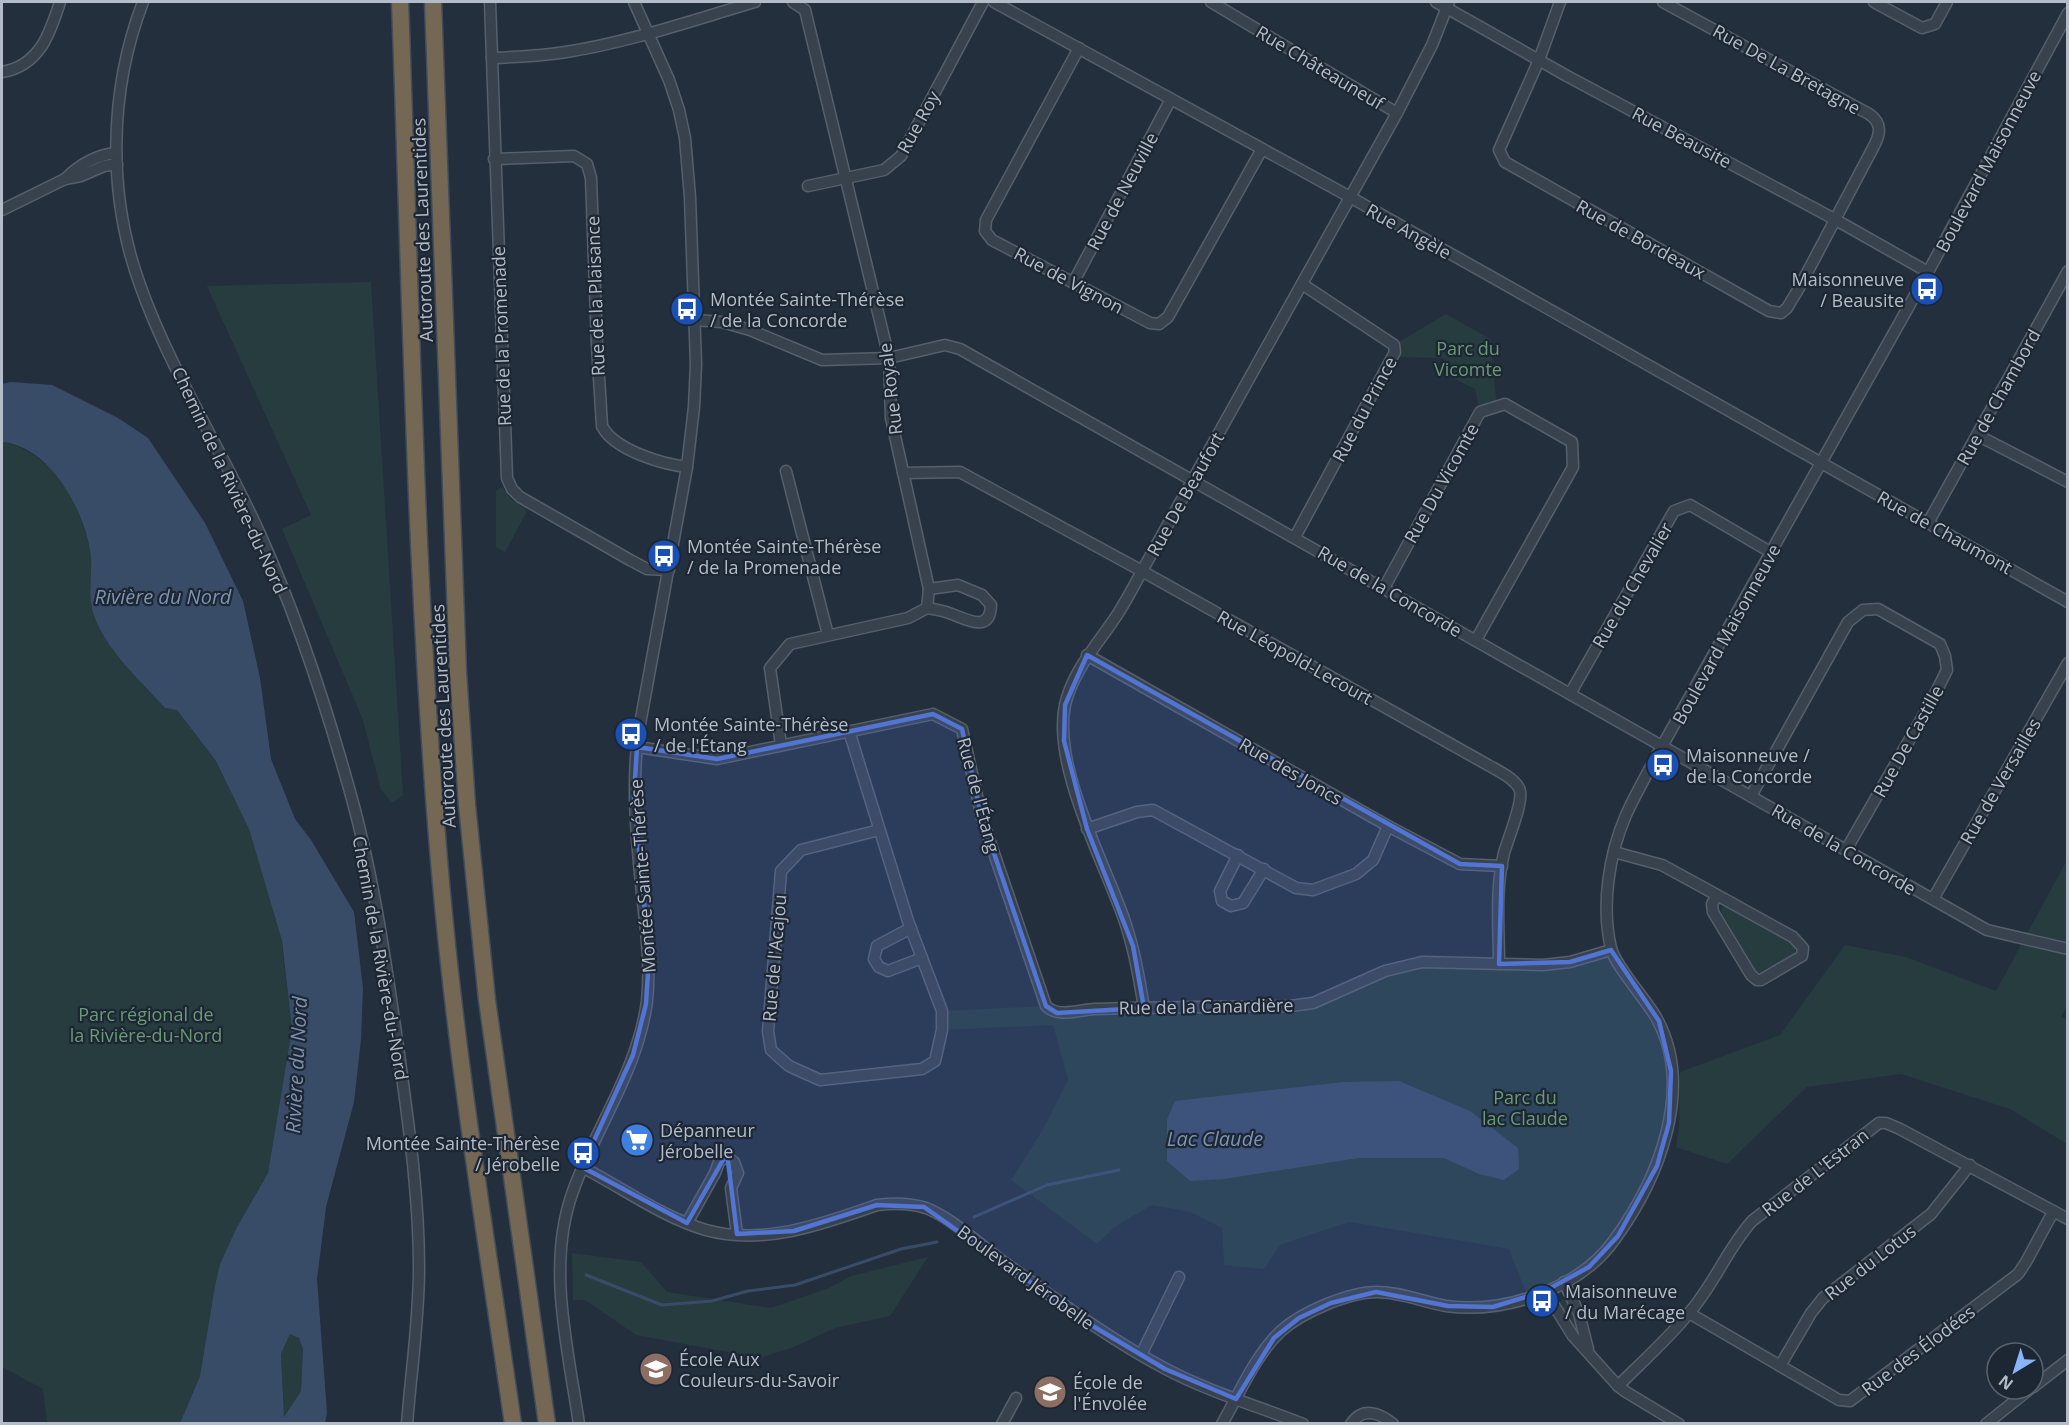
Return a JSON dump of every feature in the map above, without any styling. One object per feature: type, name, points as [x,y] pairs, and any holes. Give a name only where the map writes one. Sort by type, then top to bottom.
[{"type":"highway","name":"Autoroute des Laurentides","points":[[400,2],[423,619],[437,833],[459,1046],[513,1424]]},
{"type":"highway","name":"Autoroute des Laurentides","points":[[434,2],[458,672],[466,794],[478,927],[490,1023],[547,1424]]},
{"type":"street","points":[[2,72],[21,67],[34,55],[50,34],[60,2]]},
{"type":"street","name":"Chemin de la Rivière-du-Nord","points":[[143,2],[132,34],[122,77],[117,121],[116,159],[126,232],[140,287],[157,327],[247,507],[274,569],[324,704],[358,820],[387,973],[417,1207],[419,1280],[407,1424]]},
{"type":"street","name":"Rue de la Promenade","points":[[490,2],[494,159],[508,482],[520,497],[630,560],[647,569],[669,570]]},
{"type":"street","name":"Montée Sainte-Thérèse","points":[[579,1424],[562,1308],[560,1268],[566,1215],[582,1167],[631,1061],[640,1035],[646,1004],[648,956],[635,808],[637,747],[687,467],[696,377],[685,138],[673,91],[634,2]]},
{"type":"street","points":[[492,58],[568,52],[649,33],[755,2]]},
{"type":"street","name":"Rue Royale","points":[[793,2],[805,10],[890,358],[891,418],[929,589],[927,608]]},
{"type":"street","name":"Rue Roy","points":[[808,186],[884,170],[901,156],[983,2]]},
{"type":"street","name":"Rue Angèle","points":[[994,2],[1350,198],[1821,463]]},
{"type":"street","name":"Rue Châteauneuf","points":[[1212,2],[1397,113]]},
{"type":"street","name":"Rue Beausite","points":[[1436,2],[1448,5],[1539,60],[1928,272]]},
{"type":"street","points":[[1539,60],[1560,2]]},
{"type":"street","name":"Rue De La Bretagne","points":[[1663,2],[1874,118],[1879,129],[1878,138],[1836,220]]},
{"type":"street","points":[[1874,2],[1922,28],[1935,24],[1947,2]]},
{"type":"street","name":"Rue De Beaufort","points":[[1144,1008],[1133,946],[1124,917],[1087,828],[1071,776],[1063,727],[1065,705],[1087,655],[1117,614],[1142,571],[1397,113],[1432,45],[1448,5]]},
{"type":"street","name":"Boulevard Maisonneuve","points":[[1222,1424],[1266,1348],[1281,1330],[1299,1318],[1346,1297],[1366,1292],[1388,1292],[1438,1304],[1476,1308],[1509,1304],[1545,1291],[1582,1272],[1600,1258],[1618,1236],[1652,1179],[1662,1152],[1669,1123],[1671,1071],[1663,1031],[1611,950],[1607,913],[1610,875],[1625,816],[1928,272],[2067,13]]},
{"type":"street","name":"Rue de Vignon","points":[[1079,48],[986,220],[986,231],[992,240],[1150,323],[1159,324],[1168,317],[1262,149]]},
{"type":"street","name":"Rue de Bordeaux","points":[[1539,60],[1499,150],[1505,162],[1769,311],[1778,314],[1787,308],[1836,220]]},
{"type":"street","name":"Rue de Neuville","points":[[1073,283],[1172,99]]},
{"type":"street","name":"Rue de la Plaisance","points":[[494,159],[574,156],[587,164],[591,178],[602,426],[609,435],[632,450],[656,460],[687,467]]},
{"type":"street","points":[[2,210],[65,179],[81,176],[116,159]]},
{"type":"street","name":"Rue de Chambord","points":[[1928,523],[2067,271]]},
{"type":"street","name":"Rue du Prince","points":[[1295,537],[1395,352],[1394,345],[1302,284]]},
{"type":"street","name":"Rue de la Concorde","points":[[694,320],[722,322],[750,330],[822,360],[890,358],[945,345],[960,349],[1987,930],[2067,949]]},
{"type":"street","name":"Rue Du Vicomte","points":[[1384,588],[1480,411],[1505,404],[1572,442],[1573,467],[1476,640]]},
{"type":"street","points":[[1977,435],[2067,482]]},
{"type":"street","name":"Rue de Chaumont","points":[[1821,463],[2067,602]]},
{"type":"street","points":[[786,471],[828,635]]},
{"type":"street","name":"Rue Léopold-Lecourt","points":[[903,473],[960,472],[1142,571],[1512,780],[1520,789],[1521,801],[1499,882],[1499,964]]},
{"type":"street","name":"Rue du Chevalier","points":[[1570,694],[1674,510],[1690,505],[1772,553]]},
{"type":"street","points":[[781,745],[770,668],[789,644],[908,618],[927,608],[947,612],[976,623],[987,620],[991,614],[991,604],[982,595],[958,585],[929,589]]},
{"type":"street","name":"Rue De Castille","points":[[1751,796],[1848,622],[1863,610],[1878,609],[1940,645],[1945,656],[1947,670],[1846,850]]},
{"type":"street","name":"Rue des Joncs","points":[[1087,655],[1388,826],[1460,864],[1502,866]]},
{"type":"street","name":"Rue de Versailles","points":[[1933,899],[2067,663]]},
{"type":"street","name":"Rue de l'Étang","points":[[637,747],[717,759],[933,714],[962,729],[982,818],[1046,1006]]},
{"type":"street","name":"Rue de l'Acajou","points":[[849,731],[911,928],[942,1011],[942,1029],[935,1060],[922,1069],[819,1080],[789,1066],[771,1050],[768,1030],[781,871],[801,850],[879,830]]},
{"type":"street","points":[[1087,828],[1137,812],[1153,810],[1296,888],[1313,890],[1356,874],[1373,860],[1388,826]]},
{"type":"street","points":[[1614,852],[1662,866],[1717,895],[1796,939],[1803,948],[1801,958],[1761,980],[1754,978],[1713,912],[1712,904],[1717,895]]},
{"type":"street","points":[[1238,855],[1220,891],[1222,901],[1227,904],[1231,906],[1243,903],[1264,869]]},
{"type":"street","points":[[911,928],[877,946],[874,959],[879,967],[888,971],[922,958]]},
{"type":"street","name":"Rue de la Canardière","points":[[1046,1006],[1057,1013],[1144,1008],[1290,1006],[1313,1002],[1386,971],[1422,962],[1543,965],[1570,962],[1611,950]]},
{"type":"street","name":"Rue de L'Estran","points":[[1618,1386],[1689,1313],[1707,1290],[1739,1236],[1752,1221],[1879,1123],[1891,1124],[2067,1219]]},
{"type":"street","points":[[687,1223],[719,1162],[726,1157],[734,1162],[738,1173],[731,1188],[737,1234]]},
{"type":"street","name":"Rue du Lotus","points":[[1780,1366],[1811,1313],[1823,1298],[1931,1214],[1970,1166]]},
{"type":"street","name":"Boulevard Jérobelle","points":[[582,1167],[661,1211],[687,1223],[719,1233],[773,1235],[794,1231],[877,1205],[891,1203],[924,1207],[965,1233],[1091,1325],[1165,1369],[1303,1424]]},
{"type":"street","name":"Rue des Élodées","points":[[1689,1313],[1839,1400],[1850,1401],[2018,1274],[2053,1212]]},
{"type":"street","points":[[1141,1355],[1179,1276]]},
{"type":"street","points":[[1564,1282],[1579,1314],[1588,1352]]},
{"type":"street","points":[[1545,1291],[1573,1336],[1618,1386],[1679,1424]]},
{"type":"street","points":[[2045,1378],[2067,1360]]},
{"type":"street","points":[[1002,1424],[1016,1398]]},
{"type":"street","points":[[1986,1424],[2015,1401]]},
{"type":"street","points":[[1351,1424],[1358,1416],[1368,1412],[1387,1419],[1393,1424]]},
{"type":"highlighted area","points":[[1087,655],[1460,864],[1502,866],[1499,964],[1570,962],[1611,950],[1659,1021],[1671,1071],[1669,1123],[1657,1166],[1618,1236],[1589,1267],[1545,1291],[1493,1307],[1448,1306],[1376,1292],[1331,1303],[1299,1318],[1274,1338],[1236,1399],[1165,1369],[1091,1325],[924,1207],[877,1205],[794,1231],[737,1234],[727,1153],[687,1223],[582,1167],[633,1055],[646,1004],[649,956],[634,796],[637,747],[717,759],[933,714],[962,729],[982,818],[1046,1006],[1057,1013],[1144,1008],[1133,946],[1087,829],[1064,741],[1065,705]]},
{"type":"green space","points":[[371,282],[403,795],[392,803],[381,790],[363,720],[282,529],[311,515],[207,286]]},
{"type":"green space","name":"Parc du Vicomte","points":[[1446,314],[1490,339],[1497,407],[1480,412],[1475,389],[1440,372],[1444,358],[1392,357],[1394,345]]},
{"type":"green space","name":"Parc régional de la Rivière-du-Nord","points":[[2,442],[35,456],[57,475],[67,489],[81,518],[87,539],[91,558],[90,594],[93,613],[99,627],[124,664],[165,708],[177,710],[216,761],[249,829],[281,938],[292,1029],[268,1173],[237,1227],[220,1264],[200,1376],[180,1423],[47,1423],[43,1389],[2,1367]]},
{"type":"green space","points":[[502,487],[511,499],[527,511],[505,552],[496,547],[496,491]]},
{"type":"green space","points":[[2067,860],[2068,1004],[2061,1017],[2067,1019],[2067,1144],[2010,1109],[1901,1074],[1807,1087],[1727,1164],[1676,1147],[1679,1128],[1680,1072],[1780,1035],[1845,945],[1906,957],[1996,991]]},
{"type":"green space","points":[[1722,907],[1726,907],[1786,940],[1795,946],[1795,953],[1762,973],[1756,972],[1721,911]]},
{"type":"green space","name":"Parc du lac Claude","points":[[1611,950],[1649,1006],[1671,1071],[1662,1152],[1600,1258],[1528,1298],[1509,1249],[1349,1222],[1280,1245],[1264,1269],[1224,1265],[1222,1228],[1190,1212],[1152,1205],[1116,1226],[1097,1244],[1011,1180],[1042,1131],[1068,1080],[1053,1025],[942,1030],[942,1011],[1046,1006],[1050,1010],[1290,1006],[1422,962],[1543,965]]},
{"type":"green space","points":[[572,1253],[641,1262],[667,1292],[771,1308],[829,1288],[851,1276],[928,1257],[890,1316],[835,1328],[794,1347],[760,1358],[636,1335],[585,1300],[573,1300]]},
{"type":"green space","points":[[1562,1299],[1572,1309],[1579,1334],[1576,1334],[1559,1304]]},
{"type":"green space","points":[[290,1334],[299,1338],[303,1349],[301,1391],[284,1418],[281,1354]]},
{"type":"water","name":"Rivière du Nord","points":[[11,382],[52,385],[118,418],[148,438],[205,523],[243,601],[260,678],[271,759],[295,819],[311,840],[354,912],[363,988],[361,1039],[354,1102],[326,1207],[317,1279],[327,1413],[325,1423],[180,1423],[200,1376],[220,1264],[237,1227],[268,1173],[292,1029],[282,941],[249,829],[216,761],[177,710],[165,708],[124,664],[99,627],[93,613],[90,594],[91,558],[88,541],[74,503],[51,469],[36,456],[20,446],[2,442],[2,384]],"holes":[[[290,1334],[299,1338],[303,1349],[301,1391],[284,1417],[281,1354]]]},
{"type":"water","name":"Lac Claude","points":[[1399,1081],[1470,1111],[1518,1148],[1519,1169],[1504,1180],[1479,1174],[1444,1158],[1359,1158],[1224,1179],[1190,1181],[1167,1161],[1167,1120],[1175,1101],[1344,1082]]},
{"type":"waterway","points":[[974,1217],[1047,1185],[1119,1170]]},
{"type":"waterway","points":[[586,1275],[662,1305],[712,1301],[748,1291],[795,1285],[901,1249],[937,1242]]},
{"type":"place","name":"Maisonneuve / Beausite","points":[[1927,289]]},
{"type":"place","name":"Montée Sainte-Thérèse / de la Concorde","points":[[687,309]]},
{"type":"place","name":"Montée Sainte-Thérèse / de la Promenade","points":[[664,556]]},
{"type":"place","name":"Montée Sainte-Thérèse / de l'Étang","points":[[631,734]]},
{"type":"place","name":"Maisonneuve / de la Concorde","points":[[1663,765]]},
{"type":"place","name":"Dépanneur Jérobelle","points":[[637,1140]]},
{"type":"place","name":"Montée Sainte-Thérèse / Jérobelle","points":[[583,1153]]},
{"type":"place","name":"Maisonneuve / du Marécage","points":[[1542,1301]]},
{"type":"place","name":"École Aux Couleurs-du-Savoir","points":[[656,1369]]},
{"type":"place","name":"École de l'Énvolée","points":[[1050,1392]]}]
